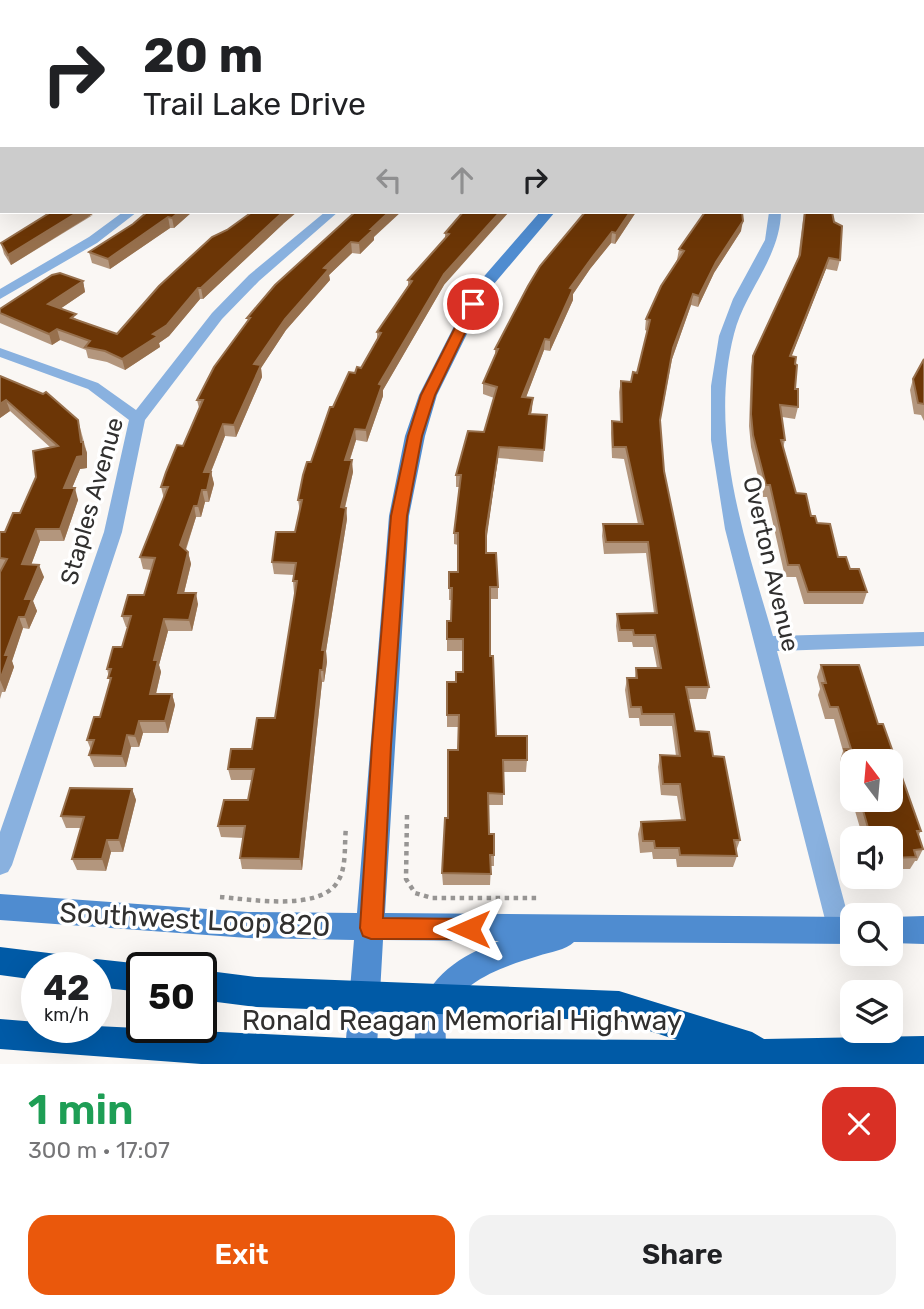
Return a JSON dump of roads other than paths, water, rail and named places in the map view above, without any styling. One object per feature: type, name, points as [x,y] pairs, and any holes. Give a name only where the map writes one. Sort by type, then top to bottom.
[{"type":"highway","points":[[0,961],[21,964]]},
{"type":"highway","points":[[217,987],[270,992],[619,1006],[771,1054]]},
{"type":"highway","name":"Ronald Reagan Memorial Highway","points":[[0,1034],[219,1051],[484,1056],[924,1052]]},
{"type":"street","points":[[0,295],[93,240],[128,214]]},
{"type":"street","name":"Staples Avenue","points":[[0,865],[113,531],[137,419],[217,316],[254,278],[330,214]]},
{"type":"street","points":[[360,1064],[399,516],[415,436],[428,395],[481,289],[546,214]]},
{"type":"street","name":"Overton Avenue","points":[[775,214],[772,246],[734,311],[718,381],[718,430],[741,557],[840,910]]},
{"type":"street","points":[[0,352],[93,386],[137,419]]},
{"type":"street","points":[[764,644],[924,639]]},
{"type":"street","name":"Southwest Loop 820","points":[[0,907],[248,925],[840,931]]},
{"type":"street","points":[[903,930],[924,929]]},
{"type":"street","points":[[431,1064],[432,1020],[446,988],[458,976],[483,963],[580,930]]}]
